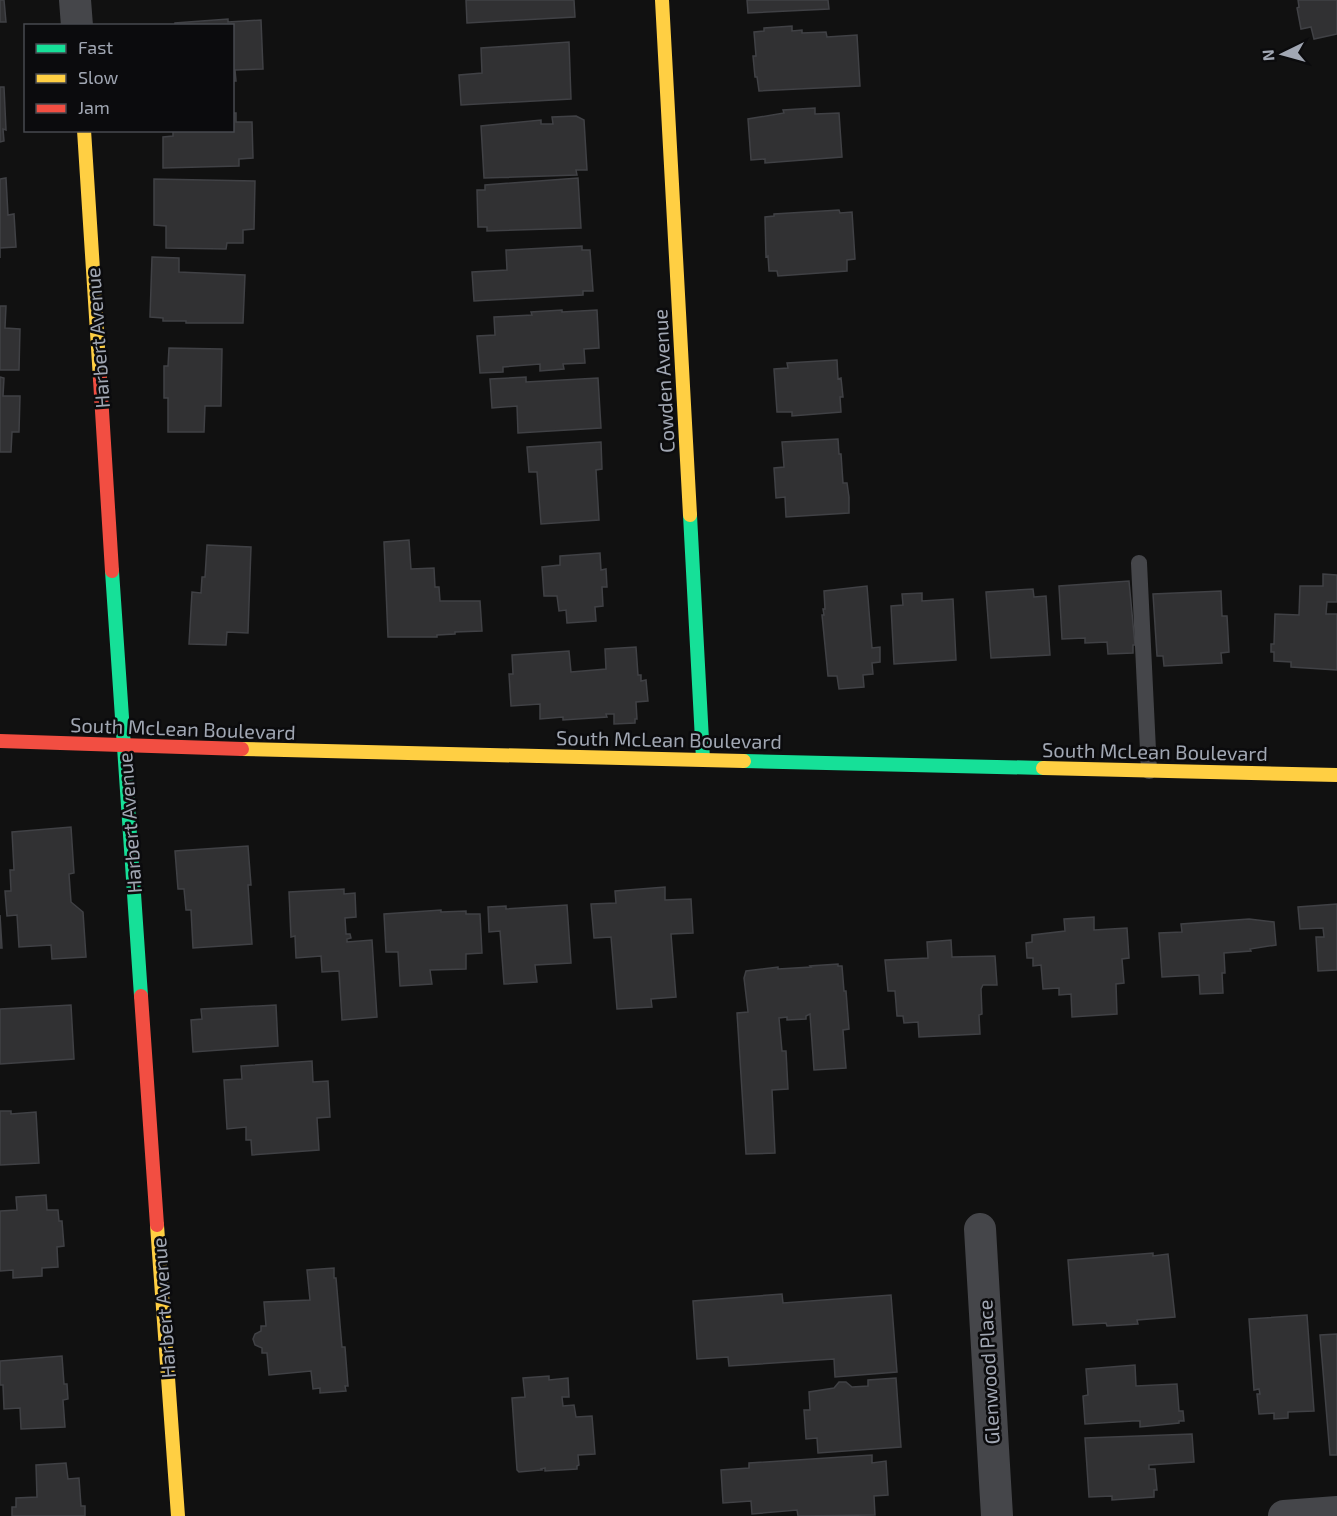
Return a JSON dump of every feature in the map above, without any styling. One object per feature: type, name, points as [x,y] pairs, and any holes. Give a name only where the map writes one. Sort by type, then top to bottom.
[{"type":"street","points":[[75,0],[77,24]]},
{"type":"street","name":"Cowden Avenue","points":[[662,0],[703,759]]},
{"type":"street","name":"Harbert Avenue","points":[[84,132],[123,746],[178,1516]]},
{"type":"street","name":"South McLean Boulevard","points":[[0,741],[123,746],[1337,775]]},
{"type":"street","name":"Glenwood Place","points":[[980,1229],[997,1516]]},
{"type":"street","points":[[1284,1516],[1337,1512]]},
{"type":"lane","points":[[1138,563],[1149,771]]},
{"type":"building","points":[[0,0],[4,0],[6,22],[0,22]]},
{"type":"building","points":[[466,0],[574,0],[575,17],[467,23]]},
{"type":"building","points":[[747,0],[828,0],[829,9],[748,13]]},
{"type":"building","points":[[1298,0],[1337,0],[1337,34],[1314,39],[1311,27],[1301,29],[1297,8],[1299,7]]},
{"type":"building","points":[[228,19],[228,22],[261,20],[263,69],[235,70],[236,81],[234,81],[234,24],[175,23]]},
{"type":"building","points":[[792,26],[792,31],[826,32],[827,37],[857,35],[860,86],[759,91],[753,56],[756,56],[754,32],[764,31],[764,28]]},
{"type":"building","points":[[569,42],[571,99],[461,105],[459,75],[482,73],[481,48]]},
{"type":"building","points":[[0,87],[4,87],[6,130],[3,129],[4,141],[0,142]]},
{"type":"building","points":[[815,108],[815,114],[839,113],[842,157],[765,163],[765,159],[751,160],[748,119],[784,113],[783,110]]},
{"type":"building","points":[[234,113],[236,113],[236,122],[252,122],[253,158],[239,159],[239,166],[163,168],[163,137],[173,136],[173,132],[234,132]]},
{"type":"building","points":[[576,116],[584,120],[587,170],[576,170],[577,175],[484,178],[481,126],[541,120],[541,124],[553,124],[552,117]]},
{"type":"building","points":[[6,178],[8,215],[14,214],[16,247],[0,248],[0,179]]},
{"type":"building","points":[[578,178],[581,228],[487,231],[487,227],[478,227],[477,190],[485,190],[485,185]]},
{"type":"building","points":[[154,179],[255,181],[254,229],[243,230],[243,243],[227,243],[226,249],[166,248],[166,226],[154,225]]},
{"type":"building","points":[[839,210],[840,213],[852,212],[855,259],[847,260],[847,271],[778,276],[777,271],[769,271],[768,256],[766,257],[765,217],[774,216],[774,214]]},
{"type":"building","points":[[582,246],[582,250],[590,250],[593,291],[583,291],[583,295],[474,301],[472,272],[507,270],[506,250]]},
{"type":"building","points":[[152,257],[179,258],[179,272],[245,275],[243,323],[186,323],[186,321],[163,321],[163,318],[150,317]]},
{"type":"building","points":[[0,306],[6,306],[5,328],[20,329],[19,370],[0,370]]},
{"type":"building","points":[[562,310],[562,312],[597,310],[599,348],[584,349],[585,363],[563,364],[564,369],[540,371],[540,364],[503,367],[503,372],[480,373],[477,336],[495,335],[494,317],[532,315],[531,312]]},
{"type":"building","points":[[169,348],[222,349],[221,406],[205,406],[204,432],[168,432],[168,398],[164,398],[164,366],[168,366]]},
{"type":"building","points":[[837,360],[838,379],[841,378],[843,397],[840,397],[841,412],[792,416],[792,412],[777,412],[774,369],[788,368],[787,363]]},
{"type":"building","points":[[0,377],[4,378],[3,396],[20,396],[19,432],[12,432],[11,452],[0,452]]},
{"type":"building","points":[[526,377],[526,382],[598,378],[601,428],[518,433],[517,406],[492,408],[490,379]]},
{"type":"building","points":[[838,439],[843,483],[847,483],[849,513],[786,517],[785,497],[776,498],[774,468],[784,467],[782,442]]},
{"type":"building","points":[[601,442],[602,469],[596,470],[599,520],[541,524],[537,472],[529,472],[527,447]]},
{"type":"building","points":[[409,540],[411,569],[434,568],[435,587],[439,587],[440,601],[480,601],[482,631],[455,632],[455,634],[437,635],[437,637],[388,637],[384,542]]},
{"type":"building","points":[[207,545],[251,547],[248,633],[227,632],[226,645],[189,644],[192,592],[201,593],[202,577],[205,577]]},
{"type":"building","points":[[600,553],[601,570],[606,569],[607,587],[602,587],[603,606],[595,607],[596,621],[567,623],[566,610],[559,611],[557,596],[544,596],[542,567],[560,565],[560,556]]},
{"type":"building","points":[[1323,574],[1337,575],[1337,602],[1327,602],[1326,614],[1337,614],[1337,670],[1291,667],[1291,662],[1274,661],[1271,644],[1274,644],[1275,614],[1299,615],[1300,586],[1323,586]]},
{"type":"building","points":[[1129,581],[1135,645],[1133,645],[1133,653],[1108,654],[1107,642],[1085,643],[1085,638],[1062,639],[1059,586]]},
{"type":"building","points":[[867,586],[872,648],[880,647],[880,662],[872,663],[873,674],[863,675],[864,687],[839,689],[837,676],[828,676],[822,615],[825,609],[824,591]]},
{"type":"building","points":[[1033,589],[1034,597],[1046,596],[1050,655],[991,658],[986,592]]},
{"type":"building","points":[[1221,591],[1222,616],[1227,616],[1229,652],[1221,653],[1222,663],[1164,666],[1163,656],[1157,656],[1153,594]]},
{"type":"building","points":[[922,593],[922,601],[953,599],[956,660],[894,664],[891,606],[903,605],[902,594]]},
{"type":"building","points":[[636,647],[638,675],[641,675],[641,681],[646,680],[648,701],[636,702],[637,719],[635,723],[614,724],[614,714],[606,714],[607,717],[563,720],[563,717],[540,719],[540,704],[511,706],[509,674],[513,674],[512,655],[569,651],[571,672],[606,669],[605,649]]},
{"type":"building","points":[[71,827],[74,873],[69,874],[71,902],[83,912],[86,957],[52,959],[51,945],[19,947],[17,915],[7,916],[5,891],[11,891],[10,870],[14,870],[12,832]]},
{"type":"building","points":[[248,846],[252,944],[193,948],[191,910],[186,910],[184,889],[178,889],[175,851]]},
{"type":"building","points":[[665,887],[665,900],[691,899],[693,933],[671,934],[676,997],[651,999],[652,1007],[617,1009],[611,937],[594,938],[591,904],[616,903],[615,891]]},
{"type":"building","points":[[344,889],[344,894],[355,893],[356,917],[345,918],[346,934],[350,934],[351,938],[347,939],[347,942],[372,940],[377,1017],[342,1020],[339,971],[322,972],[321,956],[296,958],[295,936],[291,937],[289,892]]},
{"type":"building","points":[[1337,904],[1337,970],[1318,971],[1316,937],[1324,937],[1323,928],[1300,929],[1298,907]]},
{"type":"building","points":[[567,905],[571,963],[535,965],[537,982],[504,984],[500,931],[489,932],[488,907],[506,906],[506,909]]},
{"type":"building","points":[[441,910],[441,912],[466,911],[466,914],[480,914],[482,953],[466,954],[466,969],[430,970],[432,984],[400,986],[398,952],[386,952],[384,914]]},
{"type":"building","points":[[0,915],[2,948],[0,948]]},
{"type":"building","points":[[1094,917],[1094,930],[1127,928],[1129,958],[1122,959],[1124,983],[1116,984],[1117,1014],[1072,1017],[1071,994],[1059,995],[1059,988],[1043,989],[1041,965],[1033,966],[1033,958],[1027,958],[1026,943],[1032,942],[1032,935],[1065,931],[1064,919]]},
{"type":"building","points":[[1249,919],[1274,922],[1276,945],[1250,949],[1251,951],[1224,953],[1223,993],[1200,994],[1199,975],[1162,977],[1159,933],[1182,932],[1181,924]]},
{"type":"building","points":[[951,940],[952,957],[995,956],[997,985],[983,985],[981,989],[980,1034],[919,1037],[918,1022],[904,1023],[903,1016],[897,1016],[895,991],[888,991],[885,960],[928,958],[927,942]]},
{"type":"building","points":[[838,964],[842,966],[849,1029],[843,1030],[846,1068],[814,1070],[810,1014],[806,1016],[806,1019],[779,1018],[782,1051],[786,1051],[788,1089],[772,1090],[775,1153],[746,1154],[737,1013],[748,1012],[744,978],[746,971]]},
{"type":"building","points":[[71,1005],[74,1059],[0,1064],[0,1009]]},
{"type":"building","points":[[276,1005],[278,1046],[193,1052],[191,1020],[202,1019],[201,1009]]},
{"type":"building","points":[[312,1061],[313,1082],[328,1081],[330,1117],[317,1118],[319,1150],[252,1155],[251,1140],[246,1140],[246,1127],[227,1129],[224,1080],[242,1079],[241,1066]]},
{"type":"building","points":[[0,1111],[11,1111],[11,1114],[36,1112],[39,1163],[0,1165]]},
{"type":"building","points":[[46,1195],[47,1210],[58,1210],[59,1221],[62,1221],[64,1246],[57,1247],[58,1267],[42,1268],[42,1276],[13,1278],[13,1270],[0,1271],[0,1211],[17,1210],[16,1197]]},
{"type":"building","points":[[1153,1253],[1153,1256],[1168,1254],[1175,1317],[1137,1320],[1138,1324],[1073,1325],[1068,1260]]},
{"type":"building","points":[[334,1268],[348,1386],[345,1386],[346,1391],[320,1393],[320,1388],[313,1389],[311,1371],[269,1375],[267,1353],[262,1353],[262,1348],[255,1345],[253,1339],[255,1334],[261,1331],[261,1326],[266,1326],[264,1302],[310,1300],[307,1270]]},
{"type":"building","points":[[782,1294],[783,1303],[891,1295],[897,1372],[835,1377],[834,1359],[729,1366],[728,1357],[697,1359],[693,1301]]},
{"type":"building","points":[[1307,1315],[1314,1411],[1288,1412],[1288,1418],[1274,1419],[1274,1413],[1259,1414],[1257,1394],[1260,1394],[1259,1389],[1254,1390],[1249,1319]]},
{"type":"building","points":[[1337,1334],[1337,1455],[1330,1455],[1320,1335]]},
{"type":"building","points":[[62,1356],[64,1384],[67,1384],[68,1399],[63,1400],[65,1427],[21,1429],[20,1408],[4,1409],[3,1385],[0,1385],[0,1361]]},
{"type":"building","points":[[1135,1365],[1136,1386],[1177,1384],[1179,1411],[1183,1411],[1184,1421],[1140,1427],[1140,1421],[1085,1424],[1083,1396],[1088,1395],[1086,1369]]},
{"type":"building","points":[[549,1376],[549,1380],[568,1378],[569,1397],[562,1397],[563,1406],[574,1405],[576,1417],[592,1416],[595,1454],[578,1455],[577,1469],[545,1471],[545,1468],[519,1472],[517,1470],[512,1398],[525,1397],[523,1378]]},
{"type":"building","points":[[896,1378],[901,1447],[818,1453],[817,1438],[806,1439],[804,1410],[810,1410],[809,1392],[834,1388],[839,1382],[846,1382],[852,1387],[868,1386],[868,1380]]},
{"type":"building","points":[[1192,1434],[1194,1462],[1149,1465],[1149,1469],[1155,1469],[1157,1490],[1154,1490],[1154,1497],[1112,1500],[1112,1496],[1089,1497],[1085,1438]]},
{"type":"building","points":[[872,1455],[872,1463],[886,1461],[888,1495],[874,1496],[875,1515],[798,1516],[797,1510],[752,1514],[751,1501],[723,1503],[721,1470],[749,1468],[749,1463]]},
{"type":"building","points":[[66,1463],[68,1479],[79,1478],[81,1506],[85,1506],[85,1516],[12,1516],[12,1507],[16,1507],[16,1498],[37,1497],[36,1465]]},
{"type":"traffic: fast","points":[[690,515],[703,759]]},
{"type":"traffic: fast","points":[[112,571],[141,996]]},
{"type":"traffic: fast","points":[[744,761],[1043,768]]},
{"type":"traffic: slow","points":[[662,0],[690,515]]},
{"type":"traffic: slow","points":[[84,132],[100,379]]},
{"type":"traffic: slow","points":[[242,749],[744,761]]},
{"type":"traffic: slow","points":[[1043,768],[1337,775]]},
{"type":"traffic: slow","points":[[157,1225],[178,1516]]},
{"type":"traffic: jam","points":[[100,379],[112,571]]},
{"type":"traffic: jam","points":[[0,741],[242,749]]},
{"type":"traffic: jam","points":[[141,996],[157,1225]]}]
